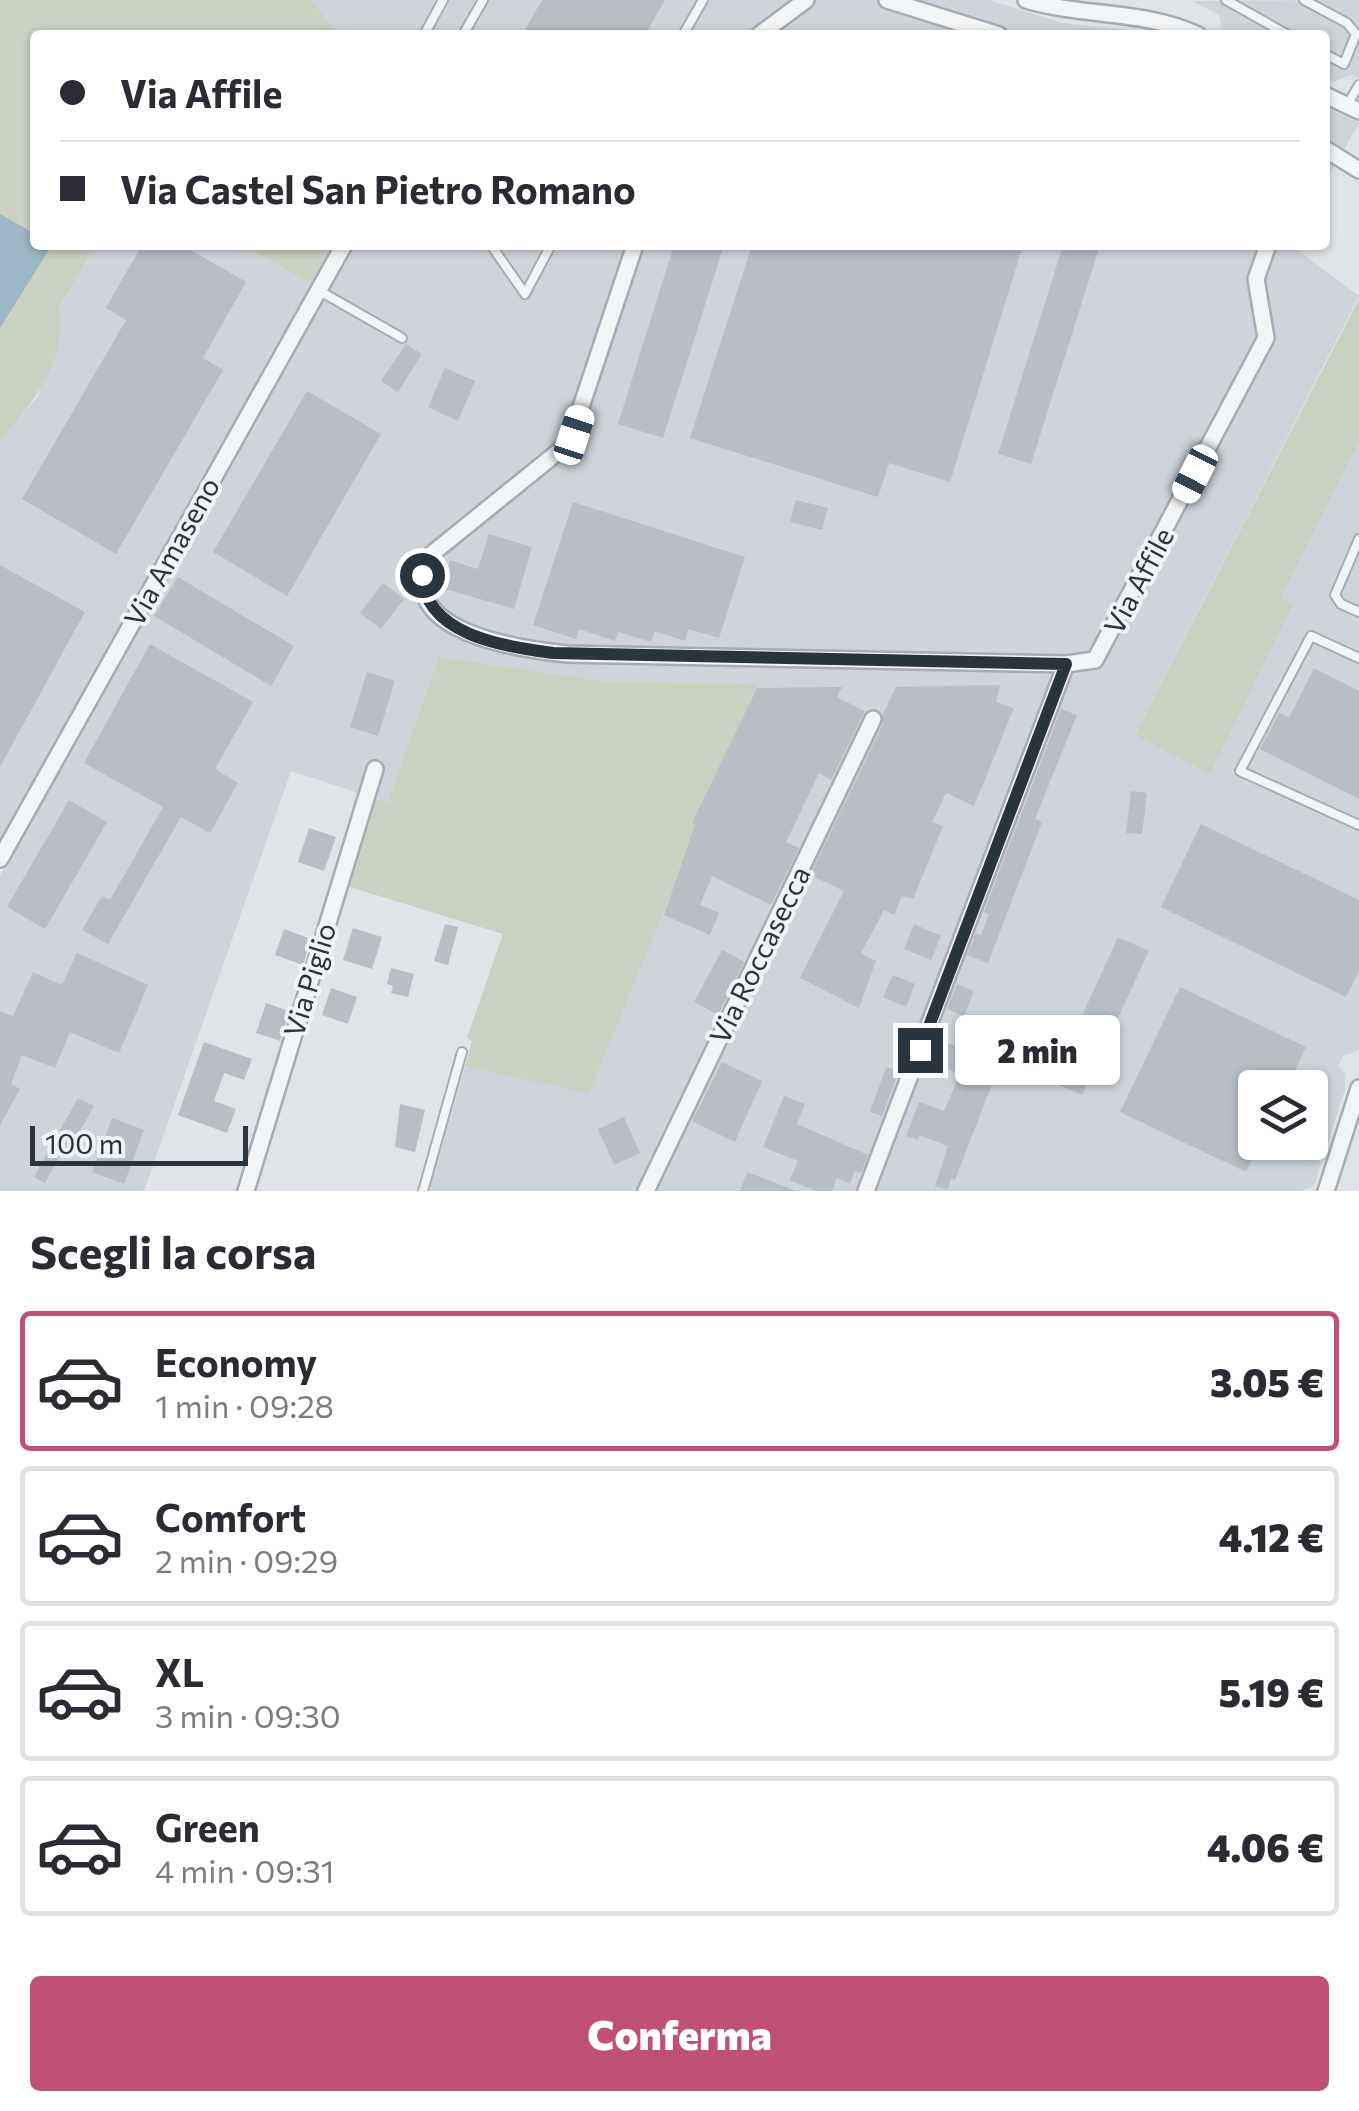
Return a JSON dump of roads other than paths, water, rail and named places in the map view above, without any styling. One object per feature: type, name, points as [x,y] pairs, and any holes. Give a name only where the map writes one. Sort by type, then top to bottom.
[{"type":"street","points":[[766,30],[806,0]]},
{"type":"street","points":[[887,0],[983,30]]},
{"type":"street","points":[[1026,0],[1062,11],[1173,23],[1188,30]]},
{"type":"street","points":[[1330,97],[1353,108]]},
{"type":"street","points":[[1330,152],[1359,170]]},
{"type":"street","name":"Via Amaseno","points":[[0,859],[341,250]]},
{"type":"street","name":"Via Affile","points":[[634,250],[570,443],[428,557],[422,585],[441,619],[500,642],[567,654],[1066,664],[1095,660],[1266,338],[1256,278],[1266,250]]},
{"type":"street","points":[[866,1191],[1066,664]]},
{"type":"street","name":"Via Roccasecca","points":[[646,1191],[873,718]]},
{"type":"street","name":"Via Piglio","points":[[246,1191],[375,769]]},
{"type":"street","points":[[1326,1191],[1359,1088]]},
{"type":"lane","points":[[427,30],[443,0]]},
{"type":"lane","points":[[466,30],[483,0]]},
{"type":"lane","points":[[686,30],[703,0]]},
{"type":"lane","points":[[1226,0],[1279,30]]},
{"type":"lane","points":[[1304,0],[1347,23],[1356,34],[1344,64],[1330,57]]},
{"type":"lane","points":[[1353,49],[1359,58]]},
{"type":"lane","points":[[1353,108],[1359,85]]},
{"type":"lane","points":[[493,250],[525,294],[549,250]]},
{"type":"lane","points":[[318,290],[402,338]]},
{"type":"lane","points":[[1359,539],[1336,596],[1341,604],[1359,612]]},
{"type":"lane","points":[[1359,658],[1312,636],[1240,771],[1359,824]]},
{"type":"lane","points":[[423,1191],[462,1052]]},
{"type":"water","points":[[0,214],[30,231],[30,250],[49,250],[0,328]]}]
